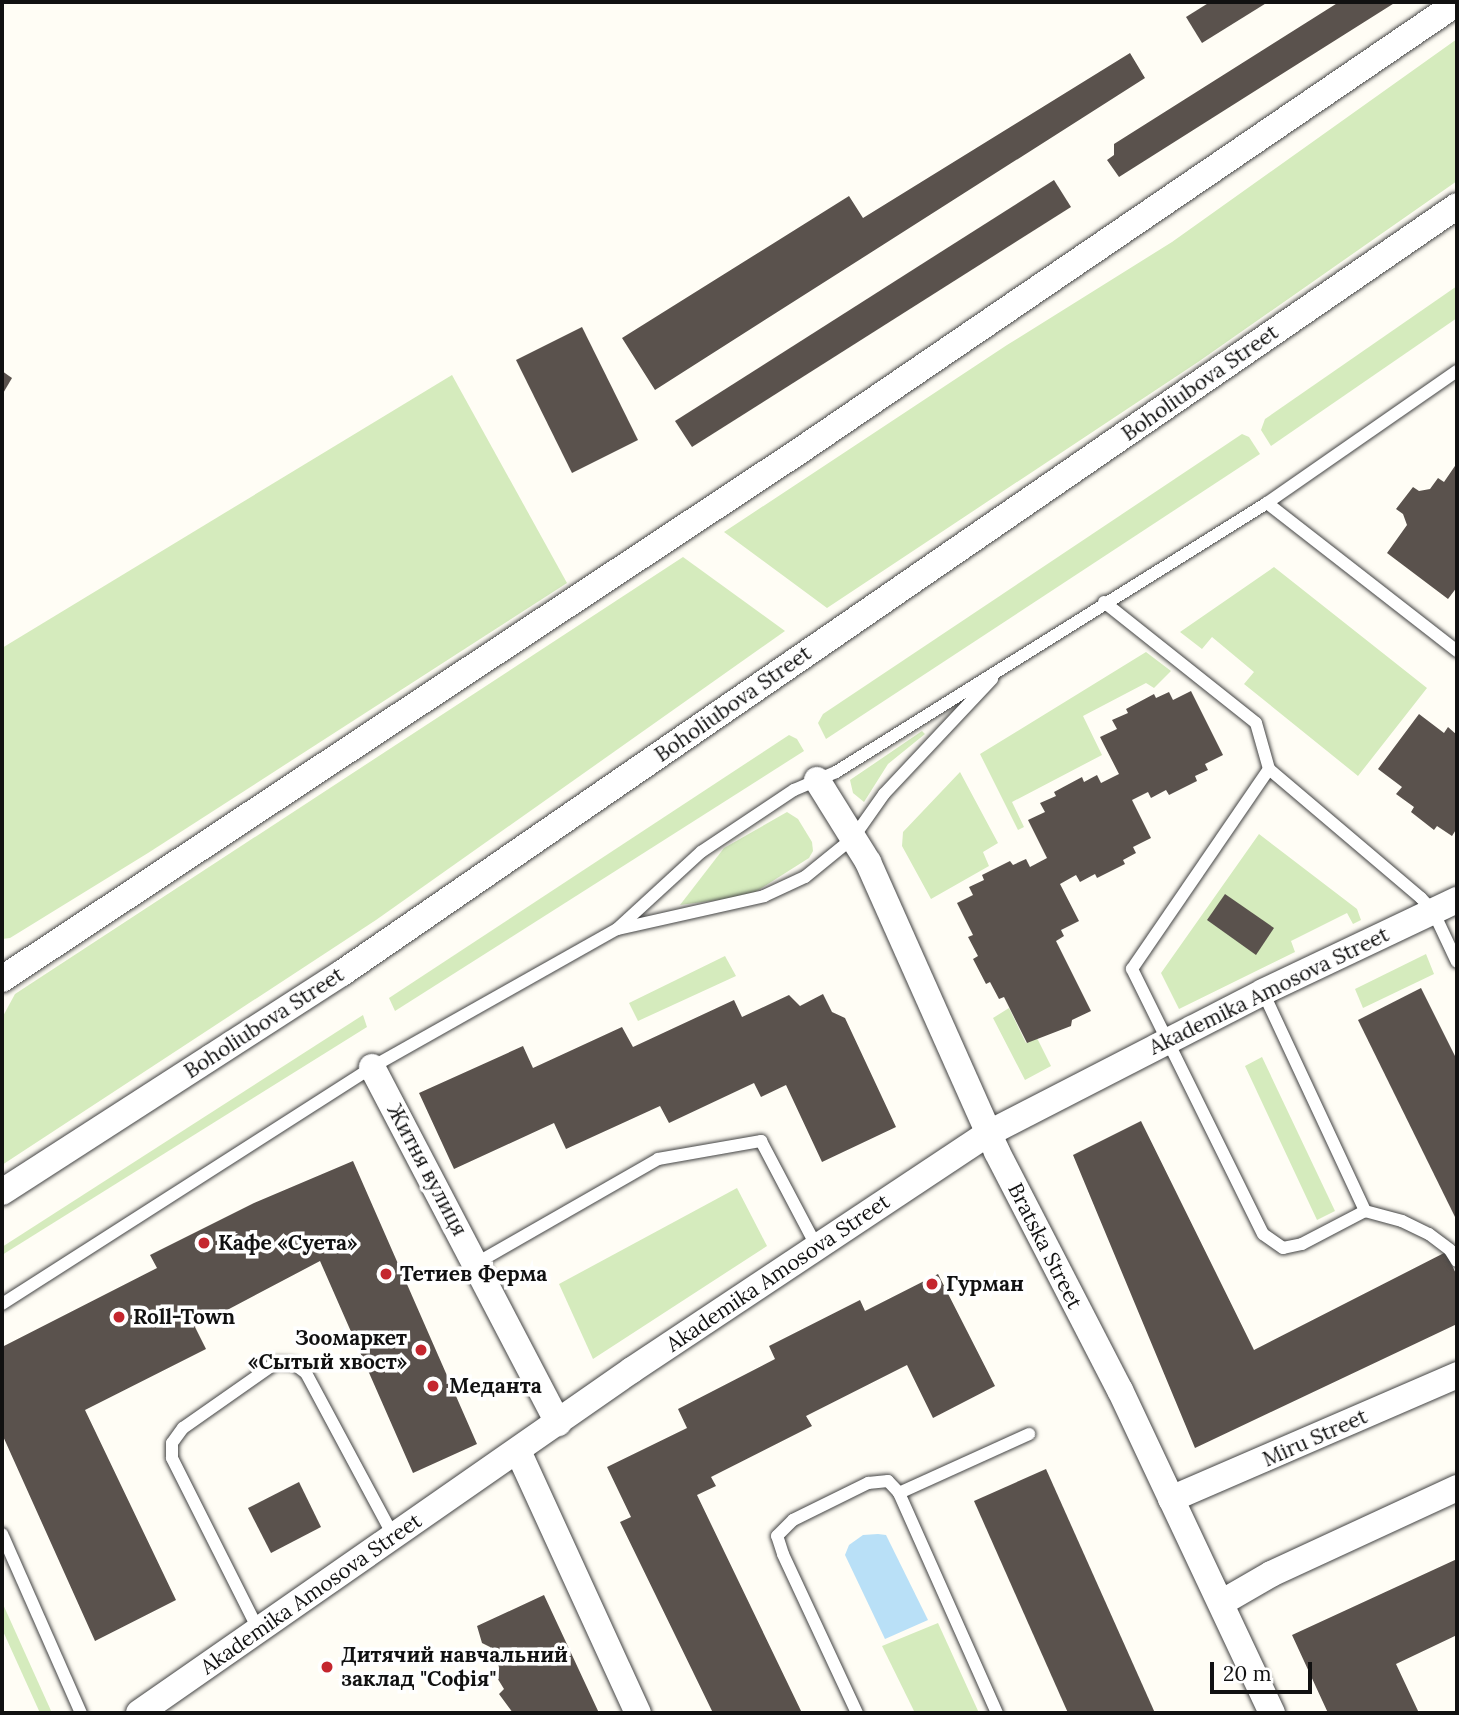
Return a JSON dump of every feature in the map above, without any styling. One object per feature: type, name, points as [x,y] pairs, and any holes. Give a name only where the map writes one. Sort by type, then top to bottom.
[{"type":"street","points":[[2,979],[798,453],[1457,3]]},
{"type":"street","name":"Boholiubova Street","points":[[2,1192],[342,973],[1457,206]]},
{"type":"street","name":"Bratska Street","points":[[817,780],[867,862],[989,1133],[1120,1390],[1272,1713]]},
{"type":"street","name":"Akademika Amosova Street","points":[[139,1713],[558,1423],[989,1133],[1263,992],[1457,900]]},
{"type":"street","name":"Житня вулиця","points":[[372,1066],[558,1423]]},
{"type":"street","name":"Miru Street","points":[[1171,1499],[1457,1375]]},
{"type":"street","points":[[518,1451],[638,1713]]},
{"type":"street","points":[[1221,1603],[1271,1574],[1457,1488]]},
{"type":"lane","points":[[2,1304],[372,1066],[617,929],[701,852],[794,790],[836,772],[1104,602],[1267,503],[1457,371]]},
{"type":"lane","points":[[1267,503],[1457,651]]},
{"type":"lane","points":[[1104,602],[1256,723],[1269,769],[1433,911],[1457,962]]},
{"type":"lane","points":[[617,929],[764,896],[805,877],[853,838],[884,793],[963,713],[1001,668]]},
{"type":"lane","points":[[1269,769],[1132,969],[1170,1041],[1263,1234],[1283,1248],[1302,1244],[1365,1211],[1402,1221],[1429,1234],[1450,1250],[1457,1261]]},
{"type":"lane","points":[[1263,992],[1365,1211]]},
{"type":"lane","points":[[475,1264],[658,1158],[761,1141],[817,1247]]},
{"type":"lane","points":[[259,1631],[172,1458],[172,1443],[183,1429],[276,1363],[293,1364],[306,1373],[394,1537]]},
{"type":"lane","points":[[899,1493],[1029,1434]]},
{"type":"lane","points":[[858,1713],[777,1536],[793,1520],[868,1483],[888,1481],[899,1493],[997,1713]]},
{"type":"lane","points":[[2,1534],[81,1713]]},
{"type":"green space","points":[[1457,39],[1457,181],[1198,362],[827,608],[724,532],[1007,345],[1172,242]]},
{"type":"green space","points":[[1457,286],[1457,318],[1271,446],[1261,430],[1265,419]]},
{"type":"green space","points":[[452,375],[567,583],[148,853],[10,938],[2,939],[2,648]]},
{"type":"green space","points":[[1242,434],[1249,437],[1260,454],[826,739],[818,723],[823,714]]},
{"type":"green space","points":[[683,557],[785,631],[376,920],[2,1165],[2,1018],[15,994]]},
{"type":"green space","points":[[1274,567],[1427,688],[1358,776],[1244,684],[1254,672],[1212,637],[1202,649],[1180,632]]},
{"type":"green space","points":[[1146,652],[1171,671],[1154,688],[1146,683],[1083,716],[1102,755],[1012,802],[1024,827],[1018,830],[980,754]]},
{"type":"green space","points":[[922,731],[925,734],[888,764],[864,802],[853,793],[850,780]]},
{"type":"green space","points":[[789,735],[797,739],[804,751],[395,1011],[389,998]]},
{"type":"green space","points":[[960,772],[998,843],[983,852],[989,866],[931,899],[902,846],[903,832]]},
{"type":"green space","points":[[787,812],[798,819],[812,842],[813,851],[809,858],[749,896],[680,905],[724,848]]},
{"type":"green space","points":[[1259,834],[1357,909],[1361,920],[1353,924],[1347,913],[1291,941],[1295,952],[1179,1009],[1161,973]]},
{"type":"green space","points":[[1426,954],[1434,974],[1363,1008],[1355,989]]},
{"type":"green space","points":[[725,956],[736,976],[638,1021],[629,1003]]},
{"type":"green space","points":[[1009,1008],[1026,1043],[1037,1038],[1051,1066],[1025,1080],[993,1018]]},
{"type":"green space","points":[[363,1015],[367,1027],[2,1255],[2,1247]]},
{"type":"green space","points":[[1262,1057],[1335,1211],[1317,1220],[1245,1066]]},
{"type":"green space","points":[[737,1188],[767,1246],[593,1359],[559,1284]]},
{"type":"green space","points":[[2,1602],[52,1713],[40,1713],[2,1629]]},
{"type":"green space","points":[[938,1623],[979,1713],[915,1713],[882,1646]]},
{"type":"water","points":[[863,1535],[886,1535],[928,1620],[885,1639],[845,1555],[849,1545]]},
{"type":"building","points":[[1210,2],[1268,2],[1202,43],[1186,17]]},
{"type":"building","points":[[1339,2],[1396,2],[1119,177],[1107,160],[1114,155],[1114,144]]},
{"type":"building","points":[[1130,53],[1145,78],[655,390],[622,338],[849,196],[863,218]]},
{"type":"building","points":[[1054,180],[1071,207],[692,447],[675,421]]},
{"type":"building","points":[[582,327],[638,440],[572,473],[516,360]]},
{"type":"building","points":[[2,371],[12,378],[2,395]]},
{"type":"building","points":[[1457,463],[1457,587],[1448,599],[1387,553],[1407,525],[1403,514],[1396,509],[1413,487],[1419,491],[1430,489],[1438,478],[1444,482]]},
{"type":"building","points":[[1191,691],[1223,755],[1205,764],[1208,770],[1195,776],[1197,781],[1169,795],[1166,790],[1151,798],[1148,792],[1132,800],[1151,838],[1133,847],[1136,853],[1123,860],[1125,864],[1097,878],[1095,874],[1080,882],[1076,875],[1060,884],[1079,921],[1061,930],[1064,936],[1056,941],[1091,1011],[1072,1020],[1071,1026],[1027,1043],[1004,997],[999,999],[990,982],[986,984],[973,959],[978,956],[968,937],[973,935],[957,903],[973,895],[969,887],[984,880],[982,875],[1010,861],[1013,865],[1026,859],[1030,867],[1047,858],[1028,820],[1045,812],[1040,803],[1056,796],[1054,792],[1082,777],[1084,782],[1097,775],[1101,783],[1119,774],[1100,737],[1117,729],[1112,720],[1128,713],[1126,709],[1154,694],[1156,698],[1169,692],[1173,700]]},
{"type":"building","points":[[1419,714],[1444,733],[1448,727],[1457,735],[1457,828],[1452,836],[1437,826],[1434,830],[1411,812],[1414,807],[1396,794],[1402,787],[1378,769]]},
{"type":"building","points":[[1225,894],[1274,928],[1256,955],[1207,920]]},
{"type":"building","points":[[1421,988],[1457,1060],[1457,1221],[1358,1020]]},
{"type":"building","points":[[823,994],[832,1012],[845,1018],[896,1127],[822,1162],[786,1085],[761,1097],[754,1083],[669,1123],[660,1106],[566,1149],[554,1123],[454,1169],[419,1093],[523,1046],[533,1068],[622,1027],[633,1047],[734,1000],[742,1017],[789,995],[800,1006]]},
{"type":"building","points":[[1141,1121],[1254,1350],[1446,1252],[1457,1276],[1457,1324],[1195,1448],[1073,1155]]},
{"type":"building","points":[[353,1161],[477,1444],[413,1473],[320,1261],[195,1327],[206,1349],[85,1410],[176,1600],[95,1641],[2,1434],[2,1347],[157,1268],[150,1255],[254,1203]]},
{"type":"building","points":[[938,1274],[995,1386],[933,1418],[907,1365],[806,1416],[812,1426],[711,1477],[716,1486],[697,1495],[802,1713],[713,1713],[620,1522],[631,1517],[607,1467],[687,1428],[678,1409],[775,1359],[769,1346],[860,1300],[865,1311]]},
{"type":"building","points":[[1046,1469],[1155,1713],[1068,1713],[974,1501]]},
{"type":"building","points":[[299,1482],[321,1527],[271,1553],[248,1508]]},
{"type":"building","points":[[1457,1559],[1457,1635],[1396,1664],[1419,1713],[1328,1713],[1292,1635]]},
{"type":"building","points":[[544,1595],[599,1713],[513,1713],[499,1694],[504,1689],[496,1676],[499,1667],[490,1647],[482,1643],[477,1626]]},
{"type":"place","name":"Кафе «Суета»","points":[[204,1243]]},
{"type":"place","name":"Тетиев Ферма","points":[[386,1274]]},
{"type":"place","name":"Гурман","points":[[932,1284]]},
{"type":"place","name":"Roll-Town","points":[[119,1317]]},
{"type":"place","name":"Зоомаркет «Сытый хвост»","points":[[421,1350]]},
{"type":"place","name":"Меданта","points":[[433,1386]]},
{"type":"place","name":"Дитячий навчальний заклад \"Софія\"","points":[[327,1667]]}]
